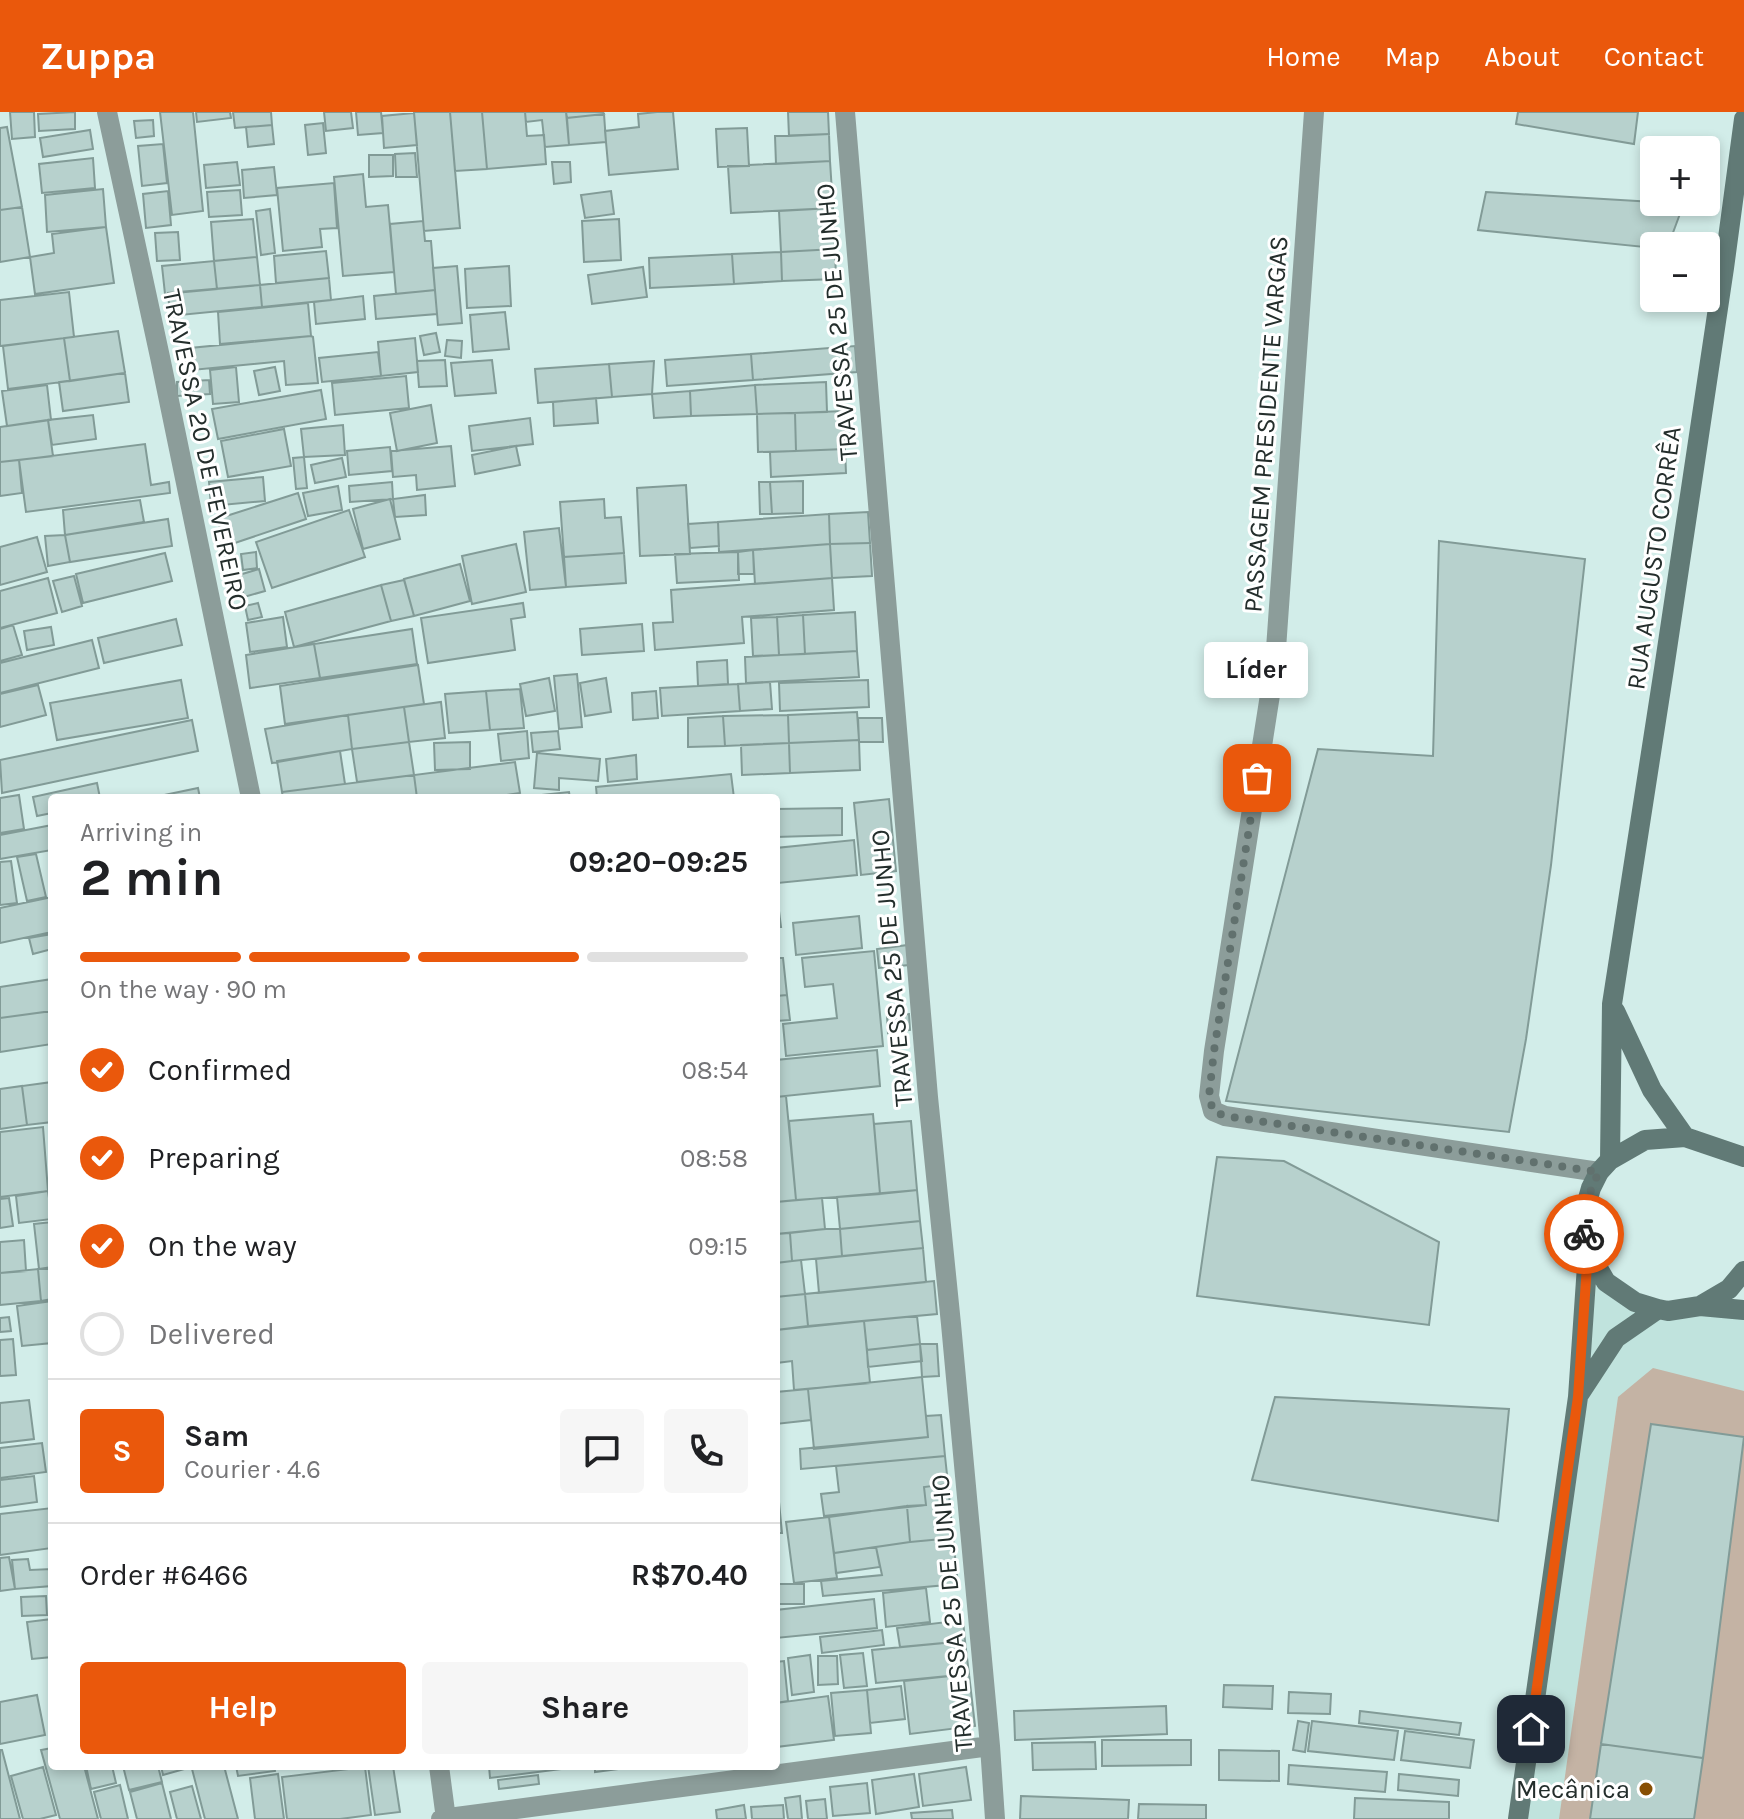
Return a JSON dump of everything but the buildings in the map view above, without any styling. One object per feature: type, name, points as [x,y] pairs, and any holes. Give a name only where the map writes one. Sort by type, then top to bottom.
[{"type":"main road","name":"RUA AUGUSTO CORRÊA","points":[[1588,1251],[1584,1231],[1585,1209],[1591,1188],[1604,1166],[1612,1004],[1744,119]]},
{"type":"main road","points":[[1612,1004],[1652,1090],[1685,1137]]},
{"type":"main road","points":[[1604,1166],[1645,1140],[1685,1137],[1744,1157]]},
{"type":"main road","points":[[1718,1148],[1744,1174]]},
{"type":"main road","points":[[1588,1251],[1606,1282],[1635,1302],[1668,1311],[1700,1306],[1744,1310]]},
{"type":"main road","points":[[1518,1819],[1578,1397],[1588,1251]]},
{"type":"main road","points":[[1700,1306],[1729,1289],[1744,1271]]},
{"type":"main road","points":[[1578,1397],[1616,1338],[1658,1309]]},
{"type":"street","name":"TRAVESSA 20 DE FEVEREIRO","points":[[107,112],[250,794]]},
{"type":"street","name":"TRAVESSA 25 DE JUNHO","points":[[845,112],[927,1082],[995,1819]]},
{"type":"street","name":"PASSAGEM PRESIDENTE VARGAS","points":[[1314,112],[1275,663],[1214,1051],[1209,1096],[1213,1111],[1225,1116],[1604,1166]]},
{"type":"street","points":[[439,1770],[445,1819],[990,1746]]},
{"type":"shaded area","points":[[1588,1251],[1635,1302],[1744,1310],[1744,1819],[1518,1819]]},
{"type":"shaded area","points":[[1653,1368],[1744,1391],[1744,1819],[1559,1819],[1618,1397]]},
{"type":"way so far","points":[[1257,778],[1214,1051],[1209,1096],[1213,1111],[1225,1116],[1599,1172],[1585,1209],[1584,1234]]},
{"type":"place","name":"Líder","points":[[1257,778]]},
{"type":"place","name":"Mecânica","points":[[1646,1789]]},
{"type":"route","points":[[1531,1729],[1578,1397],[1588,1251],[1584,1234]]}]
